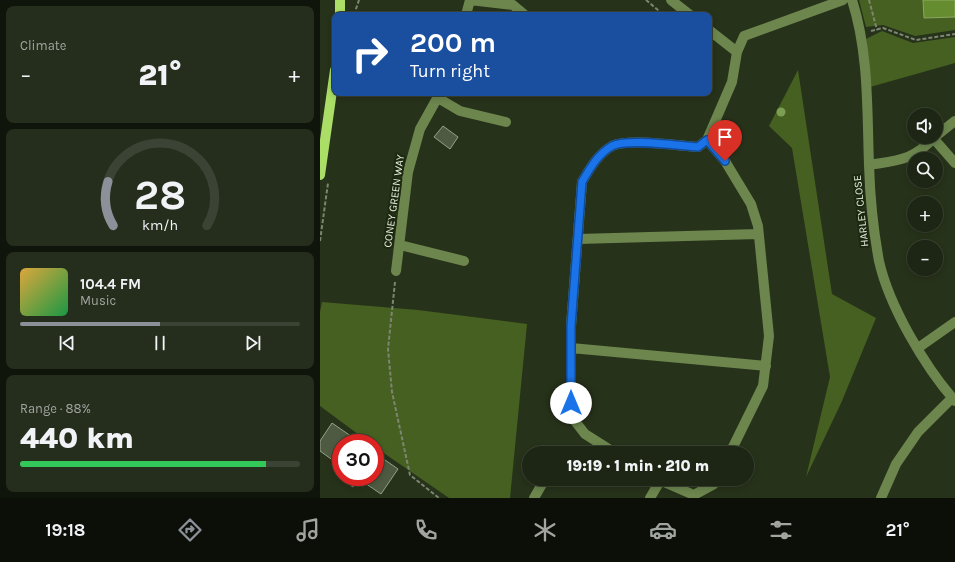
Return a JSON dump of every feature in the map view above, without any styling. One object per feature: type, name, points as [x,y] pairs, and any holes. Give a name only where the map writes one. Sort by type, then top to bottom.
[{"type":"main road","points":[[340,0],[340,12]]},
{"type":"main road","points":[[320,175],[332,91]]},
{"type":"street","points":[[467,12],[470,0],[513,5],[521,12]]},
{"type":"street","points":[[671,0],[686,12]]},
{"type":"street","points":[[604,446],[585,434],[571,416],[571,348],[582,182],[592,163],[612,146],[635,143],[698,147],[707,140],[732,82],[737,52],[744,36],[843,0]]},
{"type":"street","name":"HARLEY CLOSE","points":[[852,0],[860,35],[868,95],[870,206],[880,262],[894,304],[918,348],[941,385],[954,399]]},
{"type":"street","points":[[712,32],[737,52]]},
{"type":"street","name":"CONEY GREEN WAY","points":[[396,271],[408,172],[420,129],[438,96]]},
{"type":"street","points":[[440,96],[460,111],[506,122]]},
{"type":"street","points":[[943,131],[955,121]]},
{"type":"street","points":[[707,140],[725,161],[751,204],[758,234],[770,336],[763,386],[733,446]]},
{"type":"street","points":[[869,165],[908,159],[926,144]]},
{"type":"street","points":[[940,144],[955,163]]},
{"type":"street","points":[[578,239],[758,234]]},
{"type":"street","points":[[400,245],[464,261]]},
{"type":"street","points":[[918,348],[955,322]]},
{"type":"street","points":[[571,348],[766,366]]},
{"type":"street","points":[[881,498],[896,464],[918,432],[954,399]]},
{"type":"street","points":[[534,498],[541,486]]},
{"type":"street","points":[[650,498],[655,486]]},
{"type":"street","points":[[672,486],[694,496],[711,486]]},
{"type":"path","points":[[355,12],[359,0]]},
{"type":"path","points":[[646,0],[660,12]]},
{"type":"path","points":[[869,0],[877,30]]},
{"type":"path","points":[[860,35],[883,28],[916,40],[955,34]]},
{"type":"path","points":[[396,271],[388,349],[392,392],[410,475],[439,498]]},
{"type":"shaded area","points":[[859,0],[923,0],[924,18],[955,17],[955,30],[915,36],[883,25],[866,27]]},
{"type":"shaded area","points":[[923,0],[955,0],[955,17],[924,18]]},
{"type":"shaded area","points":[[882,31],[913,43],[955,37],[955,63],[870,87],[866,39]]},
{"type":"shaded area","points":[[798,70],[832,294],[876,318],[842,401],[806,477],[830,377],[792,148],[769,126]]},
{"type":"shaded area","points":[[322,302],[418,310],[527,324],[510,498],[449,498],[384,453],[384,434],[358,434],[320,406],[320,312]]},
{"type":"building","points":[[443,126],[458,137],[450,149],[434,137]]},
{"type":"building","points":[[332,423],[348,434],[332,434],[332,460],[320,451],[320,441]]},
{"type":"building","points":[[384,459],[398,469],[381,494],[369,486],[384,486]]},
{"type":"route","points":[[571,403],[571,326],[582,182],[592,163],[612,146],[635,143],[698,147],[707,140],[725,161]]}]
